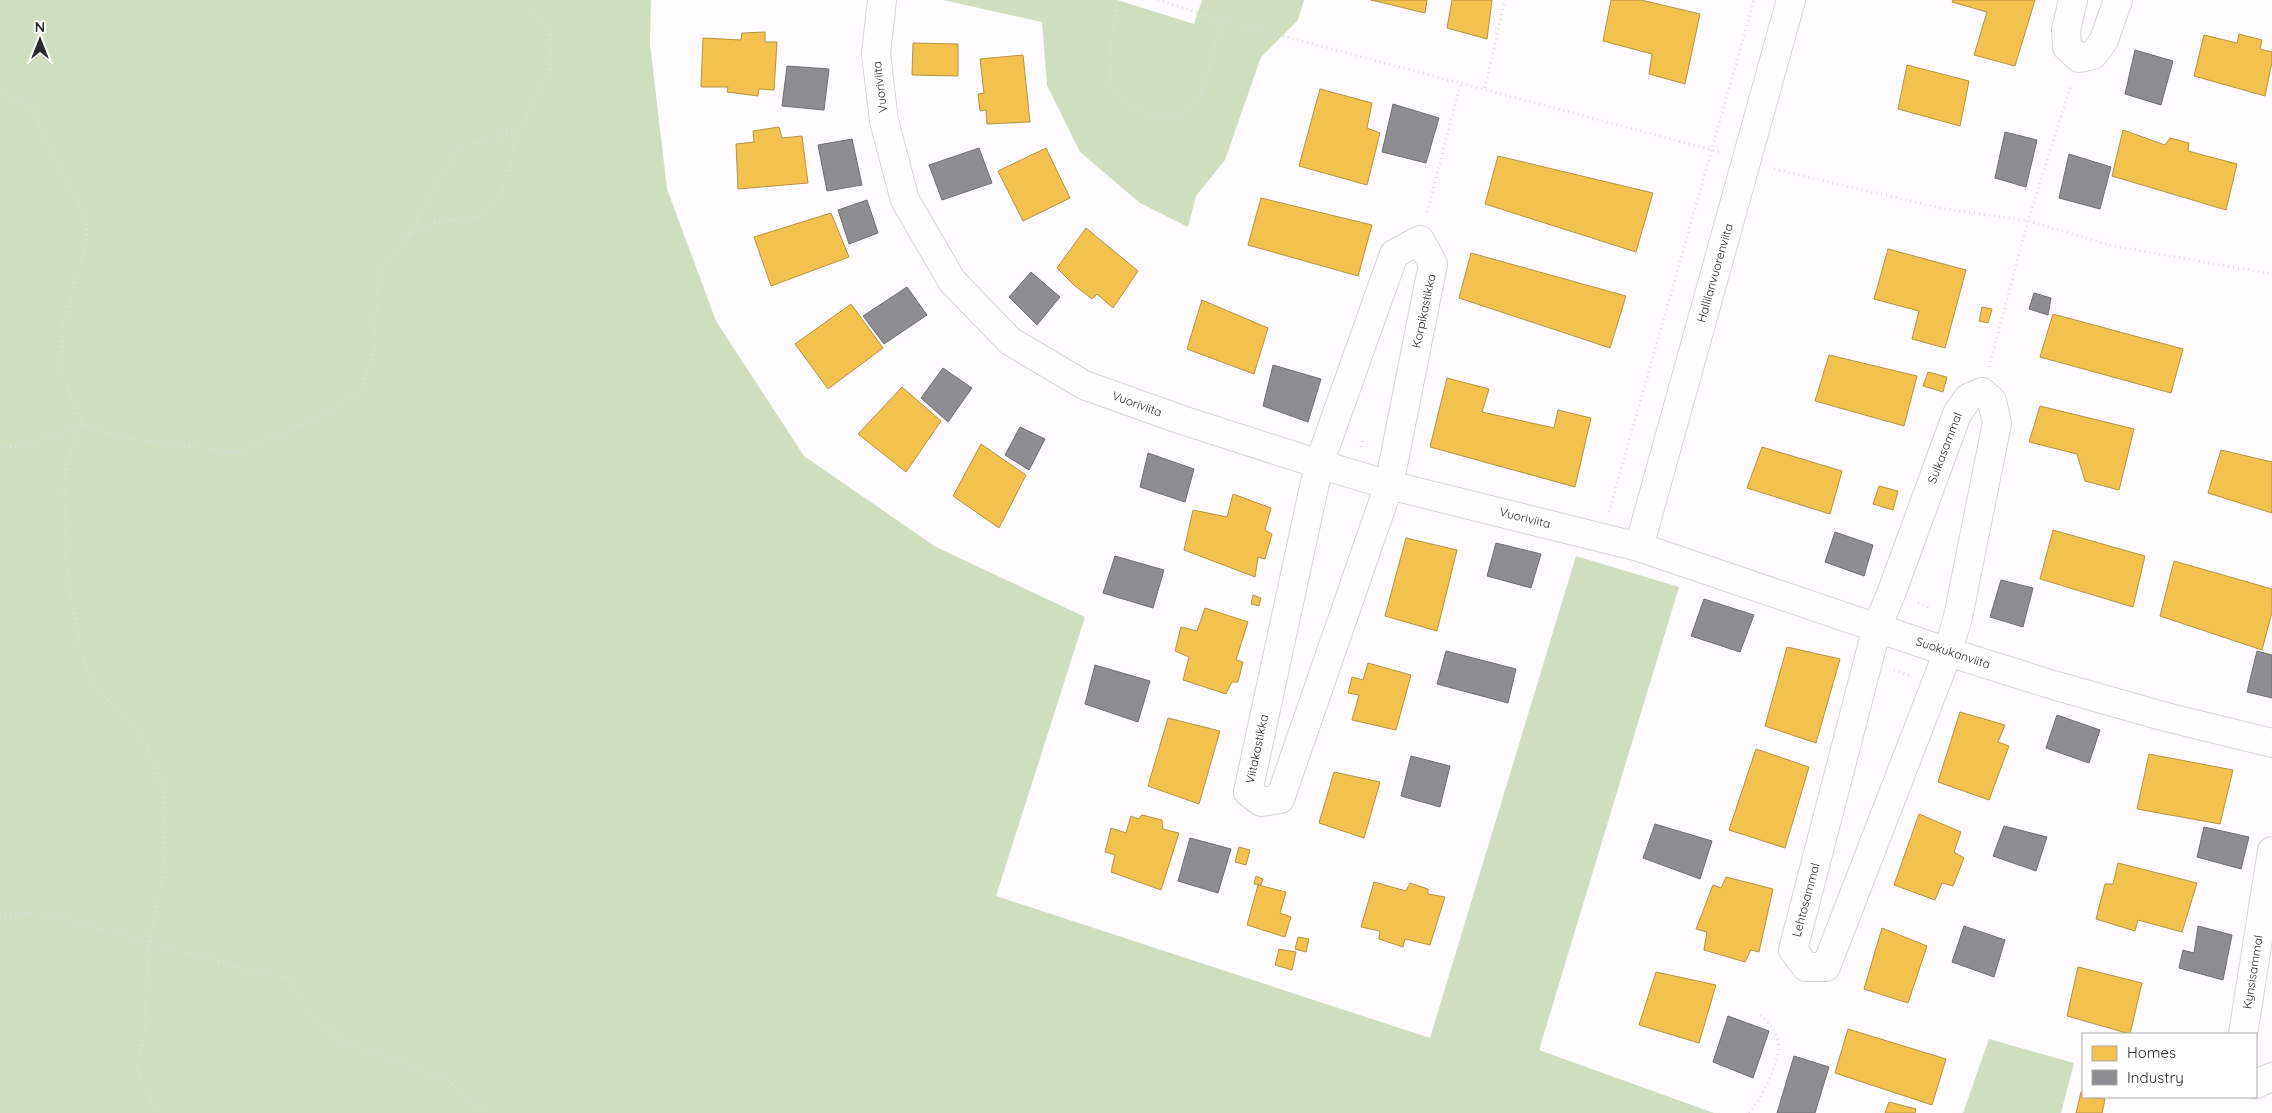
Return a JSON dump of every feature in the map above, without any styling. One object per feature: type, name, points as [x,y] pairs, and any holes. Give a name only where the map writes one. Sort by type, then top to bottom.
[{"type":"street","name":"Vuoriviita","points":[[882,0],[876,54],[884,121],[905,200],[952,281],[1010,341],[1084,385],[1182,420],[1319,464],[1389,484],[1602,536],[1639,547]]},
{"type":"street","name":"Hallilanvuorenviita","points":[[1639,547],[1791,0]]},
{"type":"street","points":[[2073,0],[2066,30],[2067,47],[2079,58],[2093,55],[2104,40],[2118,0]]},
{"type":"street","points":[[1319,464],[1394,254],[1420,240]]},
{"type":"street","name":"Korpikastikka","points":[[1389,484],[1433,264],[1420,240]]},
{"type":"street","points":[[1948,652],[1958,617],[1997,423],[1992,401],[1982,392]]},
{"type":"street","name":"Sulkasammal","points":[[1876,628],[1891,594],[1957,414],[1968,398],[1982,392]]},
{"type":"street","name":"Viitakastikka","points":[[1319,464],[1248,792],[1261,802],[1280,799],[1389,484]]},
{"type":"street","name":"Suokukanviita","points":[[1639,547],[1948,652],[2128,706],[2272,743]]},
{"type":"street","name":"Lehtosammal","points":[[1876,628],[1792,950],[1806,967],[1826,966],[1948,652]]},
{"type":"street","name":"Kynsisammal","points":[[2243,1033],[2272,851]]},
{"type":"street","points":[[2257,1084],[2272,1077]]},
{"type":"path","points":[[409,235],[430,223],[477,217],[500,194],[520,130],[550,71],[550,32],[524,0]]},
{"type":"path","points":[[1117,0],[1111,44],[1111,84],[1128,106],[1165,118],[1183,113],[1201,94],[1222,20]]},
{"type":"path","points":[[1158,0],[1222,20],[1485,88],[1746,160],[1940,208],[2028,221],[2114,246],[2272,274]]},
{"type":"path","points":[[1485,88],[1505,0]]},
{"type":"path","points":[[1602,536],[1754,0]]},
{"type":"path","points":[[1982,392],[2028,221],[2079,58]]},
{"type":"path","points":[[1420,240],[1461,82]]},
{"type":"path","points":[[0,91],[30,105],[86,219],[86,244],[64,321],[60,370],[82,425],[65,469],[67,568],[80,652],[96,684],[143,738],[158,771],[164,798],[166,839],[164,867],[149,942],[144,1035],[136,1065],[155,1113]]},
{"type":"path","points":[[0,448],[20,446],[82,425],[130,439],[236,453],[311,421],[361,390],[373,355],[379,269],[409,235],[458,148],[520,130]]},
{"type":"path","points":[[1332,427],[1395,448]]},
{"type":"path","points":[[1891,594],[1958,617]]},
{"type":"path","points":[[1868,661],[1935,684]]},
{"type":"path","points":[[0,916],[40,912],[292,980],[302,1003],[340,1042],[447,1079],[485,1113]]},
{"type":"path","points":[[1749,1113],[1770,1081],[1779,1043],[1773,1027],[1760,1015]]},
{"type":"green space","points":[[0,0],[651,0],[650,44],[667,189],[716,321],[804,456],[936,547],[1085,617],[996,896],[1430,1038],[1576,556],[1679,587],[1539,1050],[1714,1113],[0,1113]]},
{"type":"green space","points":[[943,0],[1117,0],[1194,24],[1202,0],[1304,0],[1298,20],[1261,57],[1225,160],[1196,196],[1188,227],[1140,203],[1080,152],[1047,85],[1042,22]]},
{"type":"green space","points":[[1989,1039],[2074,1063],[2061,1113],[1963,1113]]},
{"type":"building: Homes","points":[[1371,0],[1427,0],[1425,13]]},
{"type":"building: Homes","points":[[1452,0],[1492,0],[1487,39],[1447,28]]},
{"type":"building: Homes","points":[[1611,0],[1641,0],[1700,14],[1685,84],[1649,74],[1652,54],[1603,41]]},
{"type":"building: Homes","points":[[1953,0],[2035,0],[2015,66],[1974,55],[1987,12],[1952,2]]},
{"type":"building: Homes","points":[[765,32],[765,42],[777,42],[774,90],[759,89],[758,96],[727,92],[728,87],[701,87],[703,38],[741,40],[742,33]]},
{"type":"building: Homes","points":[[2239,34],[2262,40],[2260,49],[2272,52],[2272,62],[2265,96],[2194,76],[2204,35],[2237,43]]},
{"type":"building: Homes","points":[[913,43],[958,44],[958,76],[912,75]]},
{"type":"building: Homes","points":[[1023,55],[1030,122],[987,124],[986,110],[980,111],[978,94],[984,93],[980,59]]},
{"type":"building: Homes","points":[[1907,65],[1969,81],[1960,126],[1898,109]]},
{"type":"building: Homes","points":[[1320,89],[1372,103],[1367,128],[1380,133],[1367,185],[1299,166]]},
{"type":"building: Homes","points":[[779,127],[782,138],[802,136],[808,183],[738,189],[736,144],[754,142],[753,131]]},
{"type":"building: Homes","points":[[2123,130],[2165,145],[2170,138],[2189,143],[2188,151],[2237,164],[2226,210],[2112,176]]},
{"type":"building: Homes","points":[[1046,148],[1070,198],[1023,221],[998,171]]},
{"type":"building: Homes","points":[[1498,156],[1653,193],[1636,252],[1485,204]]},
{"type":"building: Homes","points":[[1261,198],[1372,225],[1358,276],[1248,245]]},
{"type":"building: Homes","points":[[831,213],[849,257],[771,286],[754,237]]},
{"type":"building: Homes","points":[[1086,228],[1138,271],[1113,308],[1097,294],[1092,299],[1075,286],[1057,268]]},
{"type":"building: Homes","points":[[1888,249],[1966,270],[1945,348],[1912,339],[1919,311],[1874,299]]},
{"type":"building: Homes","points":[[1471,253],[1626,296],[1610,348],[1459,298]]},
{"type":"building: Homes","points":[[1202,300],[1268,328],[1254,374],[1187,349]]},
{"type":"building: Homes","points":[[851,304],[883,348],[828,389],[795,344]]},
{"type":"building: Homes","points":[[1982,307],[1992,309],[1988,323],[1979,321]]},
{"type":"building: Homes","points":[[2053,314],[2183,349],[2171,393],[2040,357]]},
{"type":"building: Homes","points":[[1829,355],[1917,376],[1904,426],[1815,401]]},
{"type":"building: Homes","points":[[1928,372],[1947,377],[1943,392],[1923,386]]},
{"type":"building: Homes","points":[[1447,378],[1489,389],[1482,412],[1554,428],[1558,410],[1591,418],[1575,487],[1430,447]]},
{"type":"building: Homes","points":[[902,387],[941,421],[906,472],[858,434]]},
{"type":"building: Homes","points":[[2040,406],[2134,429],[2119,490],[2085,481],[2077,454],[2029,442]]},
{"type":"building: Homes","points":[[981,444],[1026,475],[999,528],[953,496]]},
{"type":"building: Homes","points":[[1762,447],[1842,471],[1830,514],[1747,488]]},
{"type":"building: Homes","points":[[2221,450],[2272,462],[2272,513],[2208,493]]},
{"type":"building: Homes","points":[[1879,486],[1898,491],[1893,510],[1873,504]]},
{"type":"building: Homes","points":[[1233,494],[1271,508],[1265,530],[1272,534],[1265,559],[1258,557],[1255,577],[1184,550],[1193,510],[1227,517]]},
{"type":"building: Homes","points":[[2053,530],[2145,556],[2133,607],[2040,579]]},
{"type":"building: Homes","points":[[1406,538],[1457,550],[1437,631],[1385,616]]},
{"type":"building: Homes","points":[[2174,561],[2272,589],[2272,612],[2262,650],[2160,616]]},
{"type":"building: Homes","points":[[1253,595],[1261,598],[1259,606],[1251,604]]},
{"type":"building: Homes","points":[[1205,608],[1248,622],[1236,660],[1243,662],[1238,682],[1232,682],[1226,694],[1183,680],[1189,657],[1175,651],[1181,627],[1197,631]]},
{"type":"building: Homes","points":[[1787,647],[1840,659],[1816,743],[1765,726]]},
{"type":"building: Homes","points":[[1368,663],[1411,675],[1396,730],[1352,720],[1359,695],[1348,693],[1352,677],[1363,680]]},
{"type":"building: Homes","points":[[1960,712],[2005,725],[1998,742],[2009,746],[1989,800],[1938,782]]},
{"type":"building: Homes","points":[[1168,718],[1220,731],[1199,804],[1148,786]]},
{"type":"building: Homes","points":[[1756,749],[1809,767],[1785,848],[1729,830]]},
{"type":"building: Homes","points":[[2149,754],[2233,770],[2220,824],[2137,809]]},
{"type":"building: Homes","points":[[1334,772],[1380,782],[1364,838],[1319,823]]},
{"type":"building: Homes","points":[[1919,814],[1961,832],[1954,852],[1964,858],[1953,886],[1942,883],[1935,900],[1894,885]]},
{"type":"building: Homes","points":[[1142,815],[1162,820],[1163,829],[1179,833],[1161,890],[1111,872],[1115,855],[1105,852],[1111,828],[1126,833],[1131,816],[1138,819]]},
{"type":"building: Homes","points":[[1239,847],[1250,850],[1246,865],[1235,862]]},
{"type":"building: Homes","points":[[2118,863],[2197,883],[2182,932],[2138,920],[2135,931],[2096,919],[2105,884],[2113,884]]},
{"type":"building: Homes","points":[[1256,876],[1263,879],[1261,885],[1254,884]]},
{"type":"building: Homes","points":[[1726,877],[1773,889],[1759,952],[1751,950],[1745,962],[1704,950],[1707,932],[1696,929],[1713,885],[1721,888]]},
{"type":"building: Homes","points":[[1374,882],[1406,891],[1410,883],[1428,889],[1428,894],[1445,897],[1430,945],[1405,939],[1403,947],[1379,939],[1380,931],[1361,927]]},
{"type":"building: Homes","points":[[1258,885],[1286,892],[1280,913],[1291,917],[1285,937],[1247,925]]},
{"type":"building: Homes","points":[[1882,928],[1927,946],[1908,1003],[1864,989]]},
{"type":"building: Homes","points":[[1298,937],[1309,939],[1306,952],[1295,949]]},
{"type":"building: Homes","points":[[1279,949],[1296,952],[1292,970],[1275,965]]},
{"type":"building: Homes","points":[[2078,967],[2142,983],[2130,1033],[2067,1016]]},
{"type":"building: Homes","points":[[1656,972],[1716,985],[1699,1043],[1639,1025]]},
{"type":"building: Homes","points":[[1848,1029],[1946,1059],[1932,1105],[1835,1073]]},
{"type":"building: Homes","points":[[2081,1092],[2082,1098],[2105,1099],[2102,1113],[2076,1113]]},
{"type":"building: Homes","points":[[1889,1102],[1916,1109],[1915,1113],[1885,1113]]},
{"type":"building: Industry","points":[[2135,50],[2173,61],[2161,105],[2125,94]]},
{"type":"building: Industry","points":[[787,66],[829,69],[824,110],[782,106]]},
{"type":"building: Industry","points":[[1393,104],[1439,118],[1426,163],[1382,152]]},
{"type":"building: Industry","points":[[2005,132],[2037,140],[2026,187],[1995,178]]},
{"type":"building: Industry","points":[[852,139],[862,185],[827,191],[818,145]]},
{"type":"building: Industry","points":[[979,148],[992,183],[942,200],[929,165]]},
{"type":"building: Industry","points":[[2069,154],[2111,167],[2100,209],[2059,198]]},
{"type":"building: Industry","points":[[867,200],[878,233],[849,244],[838,210]]},
{"type":"building: Industry","points":[[1031,272],[1060,297],[1037,325],[1009,297]]},
{"type":"building: Industry","points":[[907,287],[927,315],[884,344],[863,316]]},
{"type":"building: Industry","points":[[2034,293],[2051,298],[2048,315],[2029,309]]},
{"type":"building: Industry","points":[[1273,365],[1321,379],[1308,422],[1263,406]]},
{"type":"building: Industry","points":[[943,368],[972,388],[948,422],[921,398]]},
{"type":"building: Industry","points":[[1020,427],[1045,439],[1029,470],[1005,455]]},
{"type":"building: Industry","points":[[1148,453],[1194,469],[1185,502],[1140,487]]},
{"type":"building: Industry","points":[[1835,532],[1873,545],[1864,576],[1825,562]]},
{"type":"building: Industry","points":[[1496,543],[1541,554],[1531,588],[1487,576]]},
{"type":"building: Industry","points":[[1115,556],[1164,570],[1153,608],[1103,593]]},
{"type":"building: Industry","points":[[2001,580],[2033,588],[2023,627],[1990,617]]},
{"type":"building: Industry","points":[[1704,599],[1754,615],[1740,652],[1691,636]]},
{"type":"building: Industry","points":[[1446,651],[1516,669],[1508,703],[1437,684]]},
{"type":"building: Industry","points":[[2257,651],[2272,655],[2272,698],[2247,692]]},
{"type":"building: Industry","points":[[1095,665],[1150,681],[1138,722],[1085,704]]},
{"type":"building: Industry","points":[[2057,715],[2100,730],[2089,763],[2046,748]]},
{"type":"building: Industry","points":[[1411,756],[1450,766],[1440,807],[1401,796]]},
{"type":"building: Industry","points":[[1655,824],[1712,841],[1700,879],[1643,858]]},
{"type":"building: Industry","points":[[2004,826],[2047,837],[2036,871],[1993,856]]},
{"type":"building: Industry","points":[[2204,827],[2249,837],[2241,869],[2197,857]]},
{"type":"building: Industry","points":[[1190,838],[1231,849],[1218,893],[1178,881]]},
{"type":"building: Industry","points":[[1964,926],[2005,940],[1994,977],[1952,962]]},
{"type":"building: Industry","points":[[2198,926],[2232,935],[2223,980],[2179,968],[2183,950],[2194,953]]},
{"type":"building: Industry","points":[[1728,1016],[1769,1031],[1753,1078],[1713,1062]]},
{"type":"building: Industry","points":[[1794,1056],[1829,1067],[1815,1113],[1777,1113]]}]
